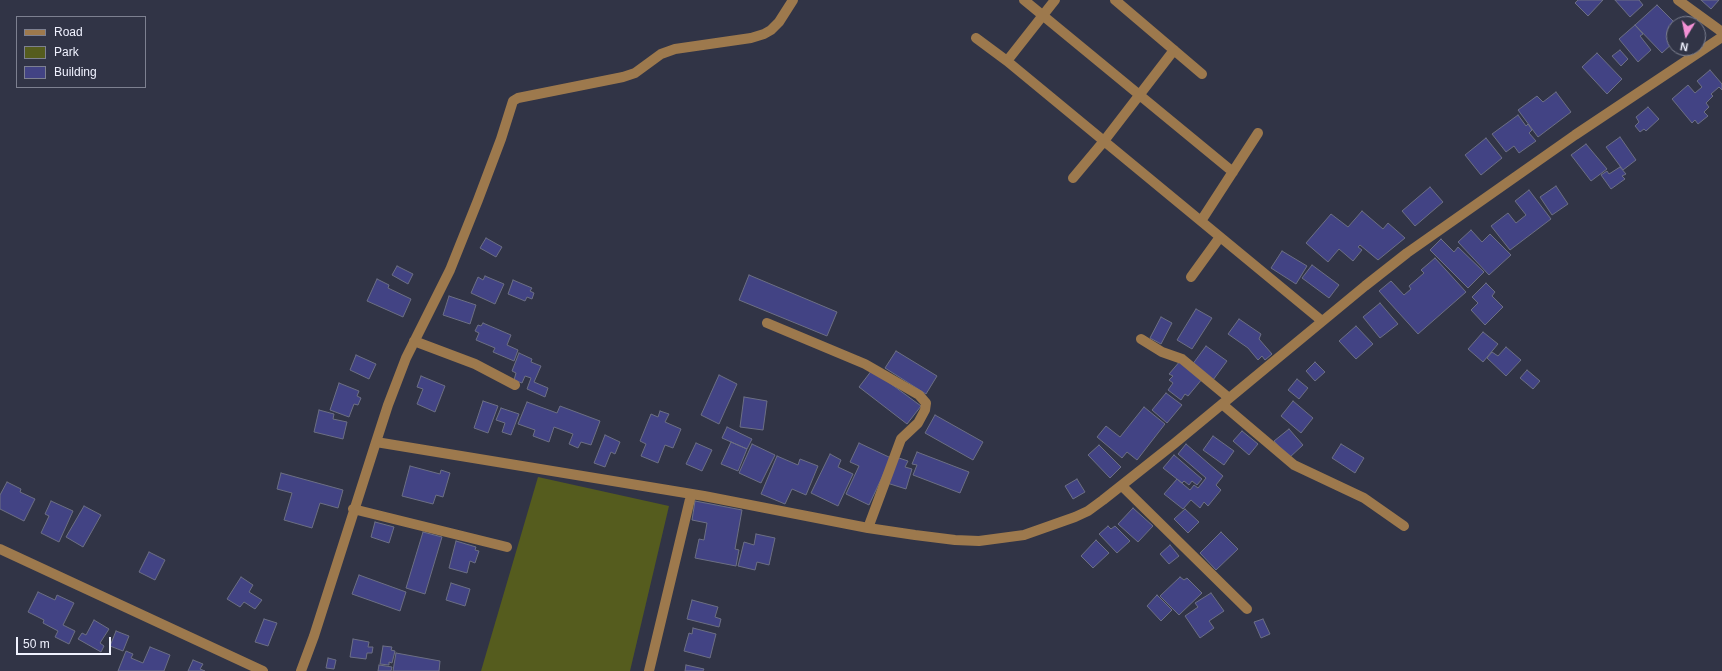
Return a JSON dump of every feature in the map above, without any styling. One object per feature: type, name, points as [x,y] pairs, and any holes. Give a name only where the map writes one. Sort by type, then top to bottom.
[{"type":"street","points":[[301,671],[314,636],[388,405],[414,341],[450,270],[501,139],[513,102],[518,98],[623,77],[634,73],[661,54],[675,49],[751,38],[764,34],[771,30],[779,22],[793,0]]},
{"type":"street","points":[[1024,0],[1233,172]]},
{"type":"street","points":[[1007,60],[1055,0]]},
{"type":"street","points":[[1115,0],[1202,74]]},
{"type":"street","points":[[1678,0],[1722,32]]},
{"type":"street","points":[[376,442],[740,503],[868,528],[955,540],[999,539],[1024,535],[1088,511],[1122,486],[1365,286],[1445,227],[1607,114],[1722,37]]},
{"type":"street","points":[[976,38],[1007,60],[1322,321]]},
{"type":"street","points":[[1073,178],[1104,141],[1174,50]]},
{"type":"street","points":[[1201,221],[1258,133]]},
{"type":"street","points":[[1191,277],[1220,237]]},
{"type":"street","points":[[767,323],[865,364],[919,395],[926,403],[925,410],[918,423],[901,439],[868,528]]},
{"type":"street","points":[[1141,339],[1162,352],[1182,359],[1294,465],[1364,498],[1404,526]]},
{"type":"street","points":[[414,341],[475,364],[515,385]]},
{"type":"street","points":[[1122,486],[1192,553],[1247,609]]},
{"type":"street","points":[[649,671],[691,495]]},
{"type":"street","points":[[354,509],[507,547]]},
{"type":"street","points":[[0,549],[263,671]]},
{"type":"green space","points":[[538,477],[669,506],[630,671],[481,671]]},
{"type":"building","points":[[1578,0],[1603,0],[1588,16],[1575,3]]},
{"type":"building","points":[[1615,0],[1639,0],[1643,5],[1630,17]]},
{"type":"building","points":[[1701,0],[1719,0],[1711,9]]},
{"type":"building","points":[[1657,5],[1668,16],[1666,16],[1666,49],[1662,53],[1635,25]]},
{"type":"building","points":[[1635,25],[1643,34],[1640,36],[1651,50],[1638,62],[1619,39]]},
{"type":"building","points":[[1620,50],[1628,59],[1621,66],[1612,56]]},
{"type":"building","points":[[1597,53],[1622,79],[1607,94],[1582,67]]},
{"type":"building","points":[[1710,70],[1722,84],[1722,90],[1719,87],[1711,94],[1713,96],[1706,103],[1709,107],[1704,112],[1708,116],[1698,124],[1695,120],[1692,123],[1672,99],[1688,85],[1695,93],[1702,87],[1697,81]]},
{"type":"building","points":[[1556,92],[1571,112],[1538,137],[1518,110],[1537,96],[1543,102]]},
{"type":"building","points":[[1648,107],[1659,119],[1646,131],[1644,129],[1640,132],[1635,126],[1639,122],[1636,117]]},
{"type":"building","points":[[1518,115],[1526,126],[1528,124],[1532,130],[1529,133],[1536,141],[1519,153],[1514,146],[1506,152],[1492,134]]},
{"type":"building","points":[[1620,137],[1636,160],[1623,170],[1606,147]]},
{"type":"building","points":[[1486,138],[1502,158],[1481,175],[1465,155]]},
{"type":"building","points":[[1586,144],[1607,169],[1591,181],[1571,155]]},
{"type":"building","points":[[1620,167],[1626,174],[1622,176],[1625,179],[1611,189],[1601,175],[1607,171],[1609,174]]},
{"type":"building","points":[[1556,186],[1568,204],[1552,215],[1540,197]]},
{"type":"building","points":[[1430,187],[1443,202],[1415,226],[1402,211]]},
{"type":"building","points":[[1529,190],[1551,219],[1510,250],[1491,226],[1508,213],[1516,223],[1526,215],[1515,201]]},
{"type":"building","points":[[1362,211],[1383,229],[1388,223],[1405,238],[1378,260],[1360,245],[1358,247],[1362,250],[1353,261],[1339,249],[1328,262],[1306,243],[1331,214],[1348,227]]},
{"type":"building","points":[[1471,230],[1482,242],[1490,234],[1511,255],[1489,275],[1458,242]]},
{"type":"building","points":[[486,238],[502,247],[496,257],[480,248]]},
{"type":"building","points":[[1441,239],[1454,252],[1458,247],[1484,272],[1468,288],[1430,250]]},
{"type":"building","points":[[1282,251],[1307,266],[1296,284],[1271,268]]},
{"type":"building","points":[[1435,258],[1466,292],[1418,334],[1379,291],[1391,281],[1404,295],[1411,289],[1409,286],[1424,273],[1421,270]]},
{"type":"building","points":[[1312,265],[1339,285],[1329,298],[1302,278]]},
{"type":"building","points":[[397,266],[413,274],[408,284],[392,275]]},
{"type":"building","points":[[749,275],[837,312],[827,336],[739,300]]},
{"type":"building","points":[[485,276],[504,284],[495,304],[471,293],[478,277],[483,280]]},
{"type":"building","points":[[377,279],[389,285],[388,288],[411,299],[403,317],[367,301]]},
{"type":"building","points":[[513,280],[532,288],[530,291],[534,293],[532,299],[527,297],[525,301],[508,294]]},
{"type":"building","points":[[1486,283],[1495,292],[1492,296],[1503,307],[1485,325],[1471,310],[1478,303],[1472,297]]},
{"type":"building","points":[[449,296],[476,305],[470,324],[443,315]]},
{"type":"building","points":[[1380,303],[1398,324],[1380,338],[1363,317]]},
{"type":"building","points":[[1196,309],[1212,318],[1192,349],[1177,340]]},
{"type":"building","points":[[1161,317],[1172,323],[1161,344],[1150,338]]},
{"type":"building","points":[[1239,319],[1261,334],[1259,339],[1272,354],[1265,360],[1262,356],[1258,360],[1248,348],[1228,334]]},
{"type":"building","points":[[483,323],[511,335],[507,345],[518,350],[514,361],[493,352],[495,348],[476,340],[479,333],[475,331],[478,325],[481,326]]},
{"type":"building","points":[[1356,326],[1373,344],[1356,359],[1339,341]]},
{"type":"building","points":[[1483,332],[1498,344],[1483,362],[1468,349]]},
{"type":"building","points":[[1206,346],[1227,361],[1213,380],[1192,365]]},
{"type":"building","points":[[1506,347],[1521,360],[1506,376],[1487,358],[1492,352],[1498,356]]},
{"type":"building","points":[[896,351],[937,376],[926,394],[885,368]]},
{"type":"building","points":[[519,353],[532,359],[531,362],[541,366],[534,382],[548,388],[545,397],[527,389],[531,378],[525,376],[522,383],[514,380],[516,373],[512,371]]},
{"type":"building","points":[[356,355],[376,364],[369,379],[350,370]]},
{"type":"building","points":[[1181,360],[1203,378],[1188,396],[1185,394],[1181,400],[1168,390],[1173,383],[1169,380],[1173,376],[1169,374]]},
{"type":"building","points":[[1315,362],[1325,372],[1315,381],[1306,371]]},
{"type":"building","points":[[872,370],[921,406],[907,424],[859,387]]},
{"type":"building","points":[[1527,370],[1540,381],[1533,389],[1520,378]]},
{"type":"building","points":[[719,375],[737,384],[719,424],[701,415]]},
{"type":"building","points":[[421,376],[445,386],[435,412],[417,404],[423,389],[417,387]]},
{"type":"building","points":[[1297,379],[1308,388],[1299,399],[1288,390]]},
{"type":"building","points":[[339,383],[359,391],[357,396],[361,398],[358,405],[354,404],[349,417],[330,410]]},
{"type":"building","points":[[1166,393],[1182,405],[1167,423],[1152,410]]},
{"type":"building","points":[[744,397],[767,401],[763,430],[740,427]]},
{"type":"building","points":[[483,401],[498,406],[488,433],[474,428]]},
{"type":"building","points":[[1293,401],[1313,418],[1301,433],[1281,416]]},
{"type":"building","points":[[527,402],[557,413],[560,406],[600,421],[591,445],[581,442],[578,448],[569,444],[573,434],[554,427],[549,442],[533,436],[535,430],[518,424]]},
{"type":"building","points":[[1144,407],[1165,424],[1137,460],[1127,452],[1122,458],[1097,437],[1106,426],[1120,437]]},
{"type":"building","points":[[501,408],[519,414],[511,435],[502,432],[505,423],[496,420]]},
{"type":"building","points":[[319,410],[334,414],[333,419],[347,422],[343,439],[314,432]]},
{"type":"building","points":[[660,411],[669,414],[665,422],[681,429],[673,448],[665,445],[658,463],[641,456],[646,444],[640,441],[651,414],[658,417]]},
{"type":"building","points":[[935,415],[983,442],[973,460],[925,433]]},
{"type":"building","points":[[727,427],[752,439],[747,449],[722,438]]},
{"type":"building","points":[[1289,429],[1303,445],[1289,458],[1274,441]]},
{"type":"building","points":[[1242,431],[1258,444],[1249,455],[1233,441]]},
{"type":"building","points":[[605,435],[620,442],[615,454],[611,452],[605,467],[594,463]]},
{"type":"building","points":[[1213,436],[1234,451],[1224,465],[1203,450]]},
{"type":"building","points":[[731,442],[747,449],[738,471],[721,464]]},
{"type":"building","points":[[696,443],[712,450],[702,471],[686,464]]},
{"type":"building","points":[[859,443],[891,458],[869,505],[846,494],[859,466],[850,462]]},
{"type":"building","points":[[752,444],[775,455],[761,483],[739,473]]},
{"type":"building","points":[[1186,444],[1223,476],[1216,485],[1221,490],[1208,506],[1204,502],[1200,508],[1191,500],[1183,509],[1164,494],[1177,479],[1190,490],[1194,485],[1198,488],[1206,478],[1178,454]]},
{"type":"building","points":[[1341,444],[1364,458],[1355,473],[1332,458]]},
{"type":"building","points":[[1099,445],[1121,467],[1110,478],[1088,455]]},
{"type":"building","points":[[917,452],[969,472],[960,493],[913,475],[917,465],[912,464]]},
{"type":"building","points":[[830,454],[841,460],[838,467],[853,474],[838,506],[811,493]]},
{"type":"building","points":[[1174,455],[1202,479],[1197,485],[1192,481],[1189,485],[1184,481],[1182,483],[1163,468]]},
{"type":"building","points":[[777,456],[798,465],[800,459],[818,466],[806,495],[792,489],[785,504],[761,494]]},
{"type":"building","points":[[896,457],[908,461],[905,467],[912,469],[906,489],[887,483]]},
{"type":"building","points":[[410,466],[440,474],[441,470],[450,473],[443,497],[436,495],[433,504],[402,496]]},
{"type":"building","points":[[281,473],[343,490],[338,508],[320,503],[312,528],[284,520],[292,493],[277,489]]},
{"type":"building","points":[[1077,479],[1085,492],[1073,499],[1065,486]]},
{"type":"building","points":[[7,482],[21,489],[20,492],[35,499],[24,521],[0,509],[0,495]]},
{"type":"building","points":[[51,501],[73,511],[59,542],[41,533],[49,516],[45,514]]},
{"type":"building","points":[[695,501],[742,510],[735,549],[739,550],[736,566],[695,558],[699,539],[704,540],[707,523],[692,520]]},
{"type":"building","points":[[84,506],[101,515],[83,547],[66,537]]},
{"type":"building","points":[[1133,508],[1153,526],[1138,542],[1118,524]]},
{"type":"building","points":[[1185,509],[1199,522],[1188,533],[1174,519]]},
{"type":"building","points":[[375,522],[394,527],[389,543],[371,537]]},
{"type":"building","points":[[1108,526],[1111,529],[1115,526],[1130,541],[1117,553],[1099,534]]},
{"type":"building","points":[[423,532],[442,537],[425,594],[406,588]]},
{"type":"building","points":[[1221,532],[1238,549],[1216,570],[1200,553]]},
{"type":"building","points":[[756,534],[775,538],[769,565],[757,562],[755,570],[738,566],[744,542],[754,545]]},
{"type":"building","points":[[1096,540],[1109,553],[1093,568],[1081,556]]},
{"type":"building","points":[[456,541],[476,547],[475,550],[479,551],[475,563],[470,561],[467,573],[449,568]]},
{"type":"building","points":[[1170,545],[1179,556],[1169,564],[1160,554]]},
{"type":"building","points":[[149,552],[165,560],[155,580],[139,572]]},
{"type":"building","points":[[359,575],[406,592],[400,611],[352,594]]},
{"type":"building","points":[[241,577],[253,585],[249,592],[262,600],[255,609],[244,602],[240,607],[227,599]]},
{"type":"building","points":[[1180,577],[1184,580],[1187,578],[1202,593],[1179,615],[1160,596]]},
{"type":"building","points":[[451,583],[470,589],[465,606],[446,600]]},
{"type":"building","points":[[38,592],[55,600],[57,595],[74,603],[63,625],[75,631],[69,644],[55,637],[58,631],[43,623],[44,620],[28,612]]},
{"type":"building","points":[[1211,593],[1224,611],[1209,621],[1214,628],[1200,638],[1185,616],[1198,607],[1195,603]]},
{"type":"building","points":[[1157,595],[1172,610],[1161,621],[1147,606]]},
{"type":"building","points":[[692,600],[718,607],[715,617],[721,619],[719,627],[687,619]]},
{"type":"building","points":[[264,619],[277,623],[268,646],[255,642]]},
{"type":"building","points":[[1263,619],[1270,634],[1261,638],[1254,622]]},
{"type":"building","points":[[94,620],[109,629],[100,643],[104,646],[101,652],[78,639],[82,633],[86,635]]},
{"type":"building","points":[[693,628],[716,634],[710,658],[684,651],[689,633],[692,634]]},
{"type":"building","points":[[116,631],[129,636],[123,651],[110,646]]},
{"type":"building","points":[[353,639],[369,642],[368,647],[373,647],[372,653],[367,653],[366,659],[350,657]]},
{"type":"building","points":[[383,646],[392,647],[391,650],[395,651],[392,663],[389,662],[389,665],[380,664]]},
{"type":"building","points":[[150,647],[170,655],[164,671],[118,671],[126,651],[133,654],[131,658],[143,663]]},
{"type":"building","points":[[396,653],[440,661],[439,671],[393,671]]},
{"type":"building","points":[[328,658],[336,660],[334,669],[326,668]]},
{"type":"building","points":[[193,660],[203,664],[200,669],[205,671],[188,671]]},
{"type":"building","points":[[379,665],[392,667],[391,671],[378,671]]},
{"type":"building","points":[[686,665],[704,669],[703,671],[685,671]]}]
